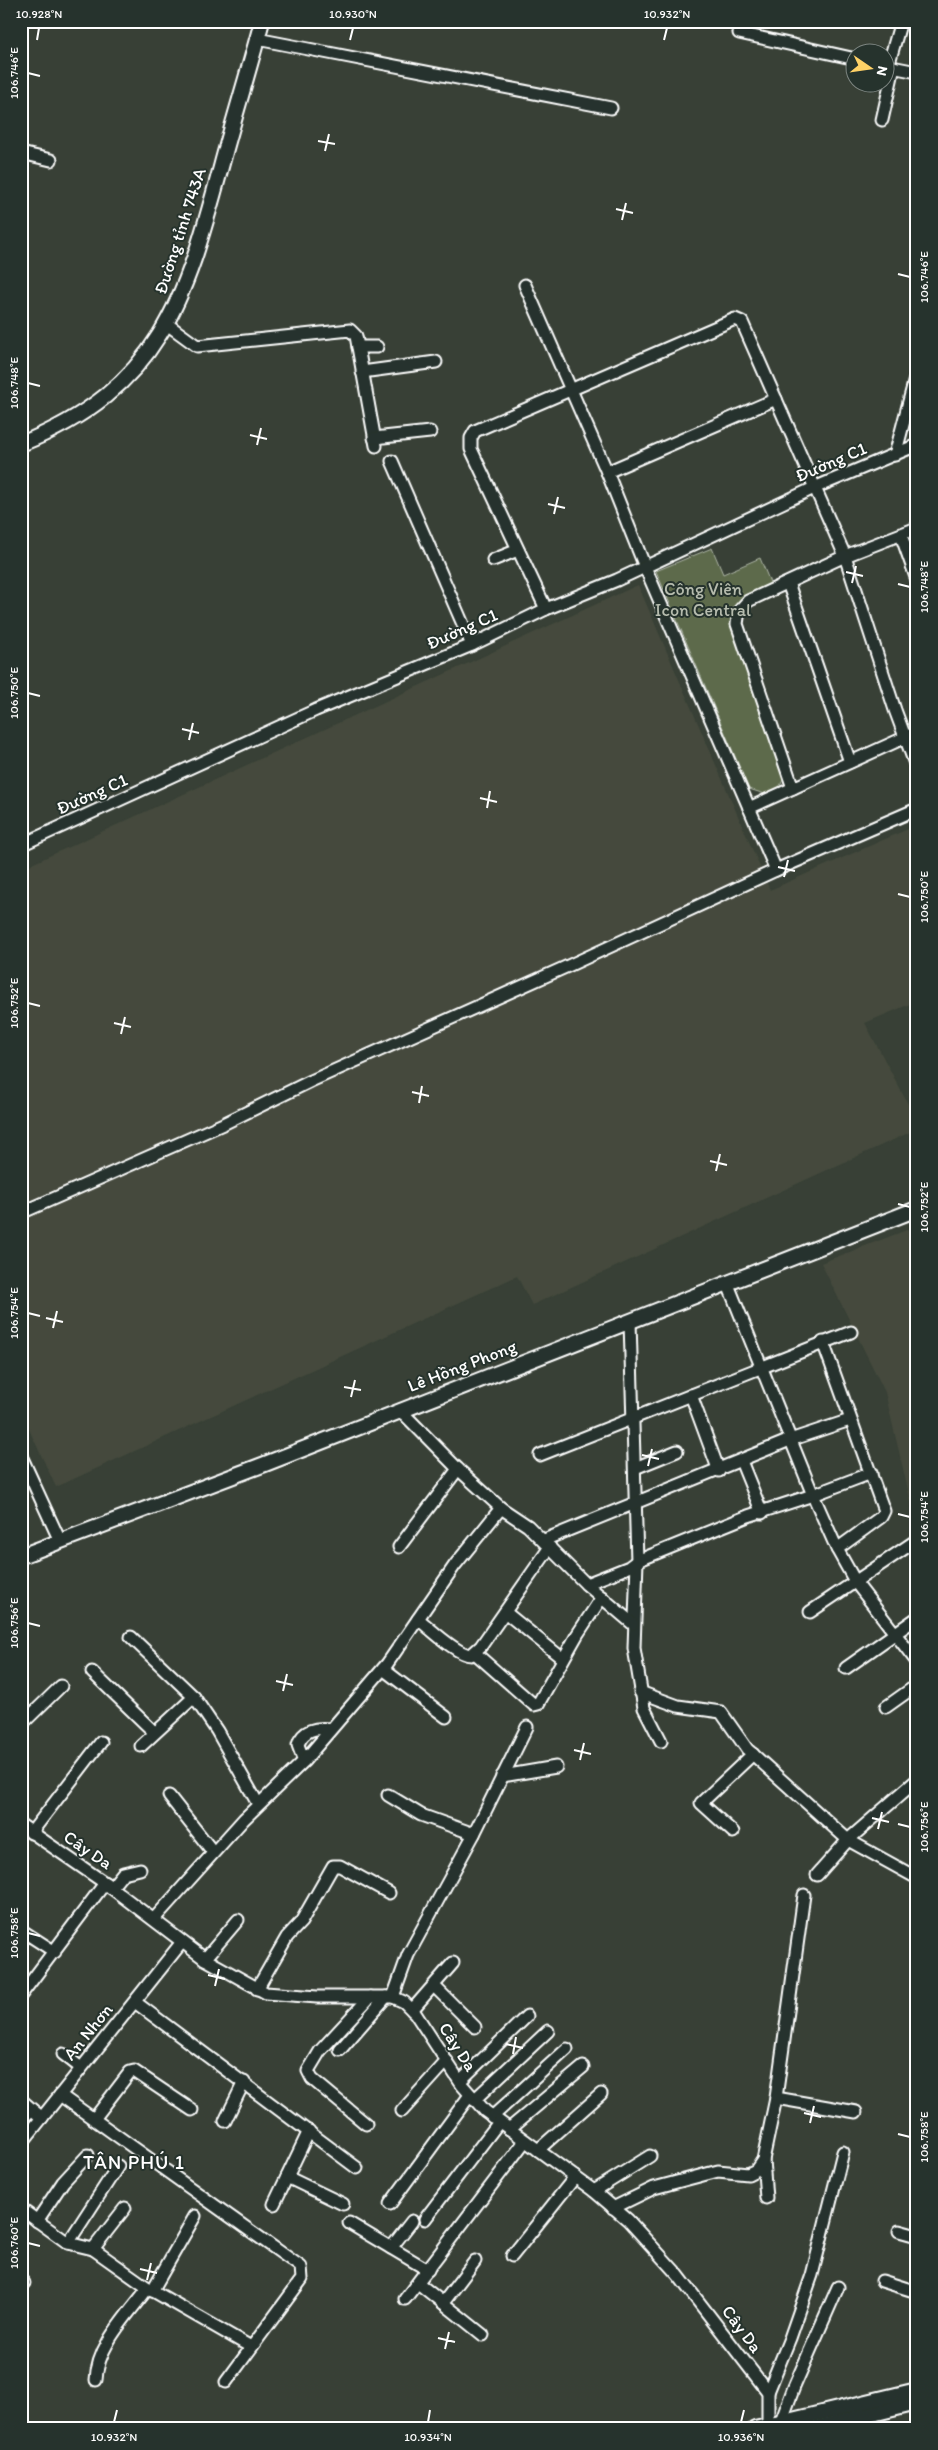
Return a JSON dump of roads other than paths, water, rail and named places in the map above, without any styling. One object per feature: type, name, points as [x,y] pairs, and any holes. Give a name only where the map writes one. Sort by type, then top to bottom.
[{"type":"main road","name":"Đường tỉnh 743A","points":[[21,444],[71,419],[110,394],[128,378],[167,324],[194,261],[262,21]]},
{"type":"main road","name":"Lê Hồng Phong","points":[[21,1556],[265,1464],[917,1209]]},
{"type":"main road","points":[[768,2426],[917,2390]]},
{"type":"main road","points":[[812,2429],[861,2423],[917,2403]]},
{"type":"street","points":[[895,42],[901,21]]},
{"type":"street","points":[[739,33],[846,57]]},
{"type":"street","points":[[258,39],[611,108]]},
{"type":"street","points":[[896,68],[917,72]]},
{"type":"street","points":[[882,120],[886,92]]},
{"type":"street","points":[[21,153],[50,160]]},
{"type":"street","points":[[525,285],[608,472],[645,568],[776,870]]},
{"type":"street","points":[[546,609],[471,449],[471,438],[475,431],[735,319],[742,322],[845,556],[895,710],[911,734],[917,769]]},
{"type":"street","points":[[167,324],[197,346],[350,330],[356,336],[375,442],[430,432]]},
{"type":"street","points":[[358,347],[377,346]]},
{"type":"street","points":[[362,372],[436,362]]},
{"type":"street","points":[[895,455],[917,371]]},
{"type":"street","points":[[608,472],[776,399]]},
{"type":"street","name":"Đường C1","points":[[21,844],[316,710],[472,645],[546,609],[645,568],[814,488],[917,445]]},
{"type":"street","points":[[392,461],[472,645]]},
{"type":"street","points":[[793,788],[737,624],[738,611],[748,601],[788,582],[845,556],[917,528]]},
{"type":"street","points":[[901,535],[917,580]]},
{"type":"street","points":[[493,560],[518,550]]},
{"type":"street","points":[[788,582],[850,762]]},
{"type":"street","points":[[750,808],[911,734]]},
{"type":"street","points":[[21,1213],[223,1124],[311,1081],[776,870],[917,809]]},
{"type":"street","points":[[727,1282],[812,1496],[837,1549],[856,1583],[917,1662]]},
{"type":"street","points":[[630,1320],[637,1561],[633,1624],[635,1662],[644,1708],[660,1741]]},
{"type":"street","points":[[540,1455],[850,1332]]},
{"type":"street","points":[[823,1342],[850,1420],[884,1508],[883,1514],[837,1549]]},
{"type":"street","points":[[690,1395],[719,1471]]},
{"type":"street","points":[[400,1410],[458,1470],[500,1508],[520,1520],[547,1543],[586,1584],[633,1624]]},
{"type":"street","points":[[418,1619],[461,1652],[468,1655],[475,1653],[505,1612],[547,1543],[790,1440],[850,1420]]},
{"type":"street","points":[[635,1468],[677,1451]]},
{"type":"street","points":[[21,1456],[60,1541]]},
{"type":"street","points":[[741,1461],[762,1513]]},
{"type":"street","points":[[400,1547],[458,1470]]},
{"type":"street","points":[[586,1584],[748,1516],[812,1496],[871,1473]]},
{"type":"street","points":[[154,1919],[258,1804],[282,1784],[304,1761],[383,1669],[456,1565],[500,1508]]},
{"type":"street","points":[[810,1612],[856,1583],[914,1542]]},
{"type":"street","points":[[475,1653],[534,1706],[540,1704],[563,1659],[602,1597]]},
{"type":"street","points":[[505,1612],[563,1659]]},
{"type":"street","points":[[846,1668],[917,1618]]},
{"type":"street","points":[[131,1638],[194,1698],[217,1731],[258,1804]]},
{"type":"street","points":[[383,1669],[446,1717]]},
{"type":"street","points":[[92,1672],[154,1732]]},
{"type":"street","points":[[886,1706],[917,1685]]},
{"type":"street","points":[[21,1725],[61,1686]]},
{"type":"street","points":[[640,1692],[688,1709],[721,1712],[753,1754],[848,1840],[917,1878]]},
{"type":"street","points":[[141,1746],[154,1732],[194,1698]]},
{"type":"street","points":[[340,2050],[389,1997],[408,1955],[474,1834],[527,1727]]},
{"type":"street","points":[[304,1761],[298,1745],[301,1738],[317,1728],[330,1730]]},
{"type":"street","points":[[31,1833],[101,1742]]},
{"type":"street","points":[[733,1832],[701,1803],[753,1754]]},
{"type":"street","points":[[502,1776],[556,1767]]},
{"type":"street","points":[[817,1876],[848,1840],[917,1780]]},
{"type":"street","points":[[388,1795],[421,1815],[474,1834]]},
{"type":"street","points":[[169,1796],[213,1852]]},
{"type":"street","name":"Cây Da","points":[[21,1825],[154,1919],[205,1959],[257,1989],[266,1993],[292,1996],[389,1997],[404,2002],[412,2010],[472,2098],[509,2130],[594,2191],[613,2208],[678,2275],[768,2392]]},
{"type":"street","points":[[257,1989],[287,1937],[301,1922],[333,1866],[340,1866],[389,1893]]},
{"type":"street","points":[[21,1995],[108,1886],[123,1873],[140,1869]]},
{"type":"street","points":[[766,2198],[763,2160],[776,2098],[804,1895]]},
{"type":"street","points":[[205,1959],[238,1920]]},
{"type":"street","points":[[21,1930],[55,1952]]},
{"type":"street","name":"An Nhơn","points":[[21,2144],[182,1942]]},
{"type":"street","points":[[412,2010],[454,1963]]},
{"type":"street","points":[[434,1986],[475,2027]]},
{"type":"street","points":[[366,2124],[312,2079],[308,2071],[320,2051],[370,1997]]},
{"type":"street","points":[[135,2002],[357,2168]]},
{"type":"street","points":[[460,2081],[528,2016]]},
{"type":"street","points":[[390,2204],[472,2098],[548,2031]]},
{"type":"street","points":[[425,2219],[495,2119],[567,2049]]},
{"type":"street","points":[[63,2054],[81,2068]]},
{"type":"street","points":[[402,2111],[447,2061]]},
{"type":"street","points":[[509,2130],[583,2067]]},
{"type":"street","points":[[94,2119],[130,2072],[134,2071],[192,2110]]},
{"type":"street","points":[[225,2121],[244,2082]]},
{"type":"street","points":[[538,2150],[602,2094]]},
{"type":"street","points":[[60,2095],[301,2267],[302,2279],[226,2382]]},
{"type":"street","points":[[776,2098],[856,2112]]},
{"type":"street","points":[[21,2100],[42,2118]]},
{"type":"street","points":[[21,2120],[31,2110]]},
{"type":"street","points":[[274,2204],[309,2131]]},
{"type":"street","points":[[405,2299],[525,2141]]},
{"type":"street","points":[[768,2426],[768,2392],[790,2338],[812,2275],[843,2152]]},
{"type":"street","points":[[37,2221],[63,2182],[88,2155]]},
{"type":"street","points":[[594,2191],[650,2156]]},
{"type":"street","points":[[613,2208],[654,2188],[718,2171],[748,2174],[756,2170],[763,2160]]},
{"type":"street","points":[[68,2243],[118,2166]]},
{"type":"street","points":[[287,2177],[343,2204]]},
{"type":"street","points":[[512,2256],[575,2177]]},
{"type":"street","points":[[93,2249],[124,2208]]},
{"type":"street","points":[[21,2209],[68,2243],[93,2249],[150,2290],[251,2348]]},
{"type":"street","points":[[96,2380],[96,2369],[109,2340],[150,2290],[195,2216]]},
{"type":"street","points":[[391,2248],[412,2221]]},
{"type":"street","points":[[348,2224],[428,2270]]},
{"type":"street","points":[[899,2230],[917,2236]]},
{"type":"street","points":[[443,2303],[475,2262]]},
{"type":"street","points":[[882,2281],[917,2292]]},
{"type":"street","points":[[418,2283],[483,2335]]},
{"type":"street","points":[[768,2426],[794,2387],[838,2287]]},
{"type":"district","name":"TÂN PHÚ 1","points":[[134,2162]]},
{"type":"park label","name":"Công Viên Icon Central","points":[[703,599]]}]
